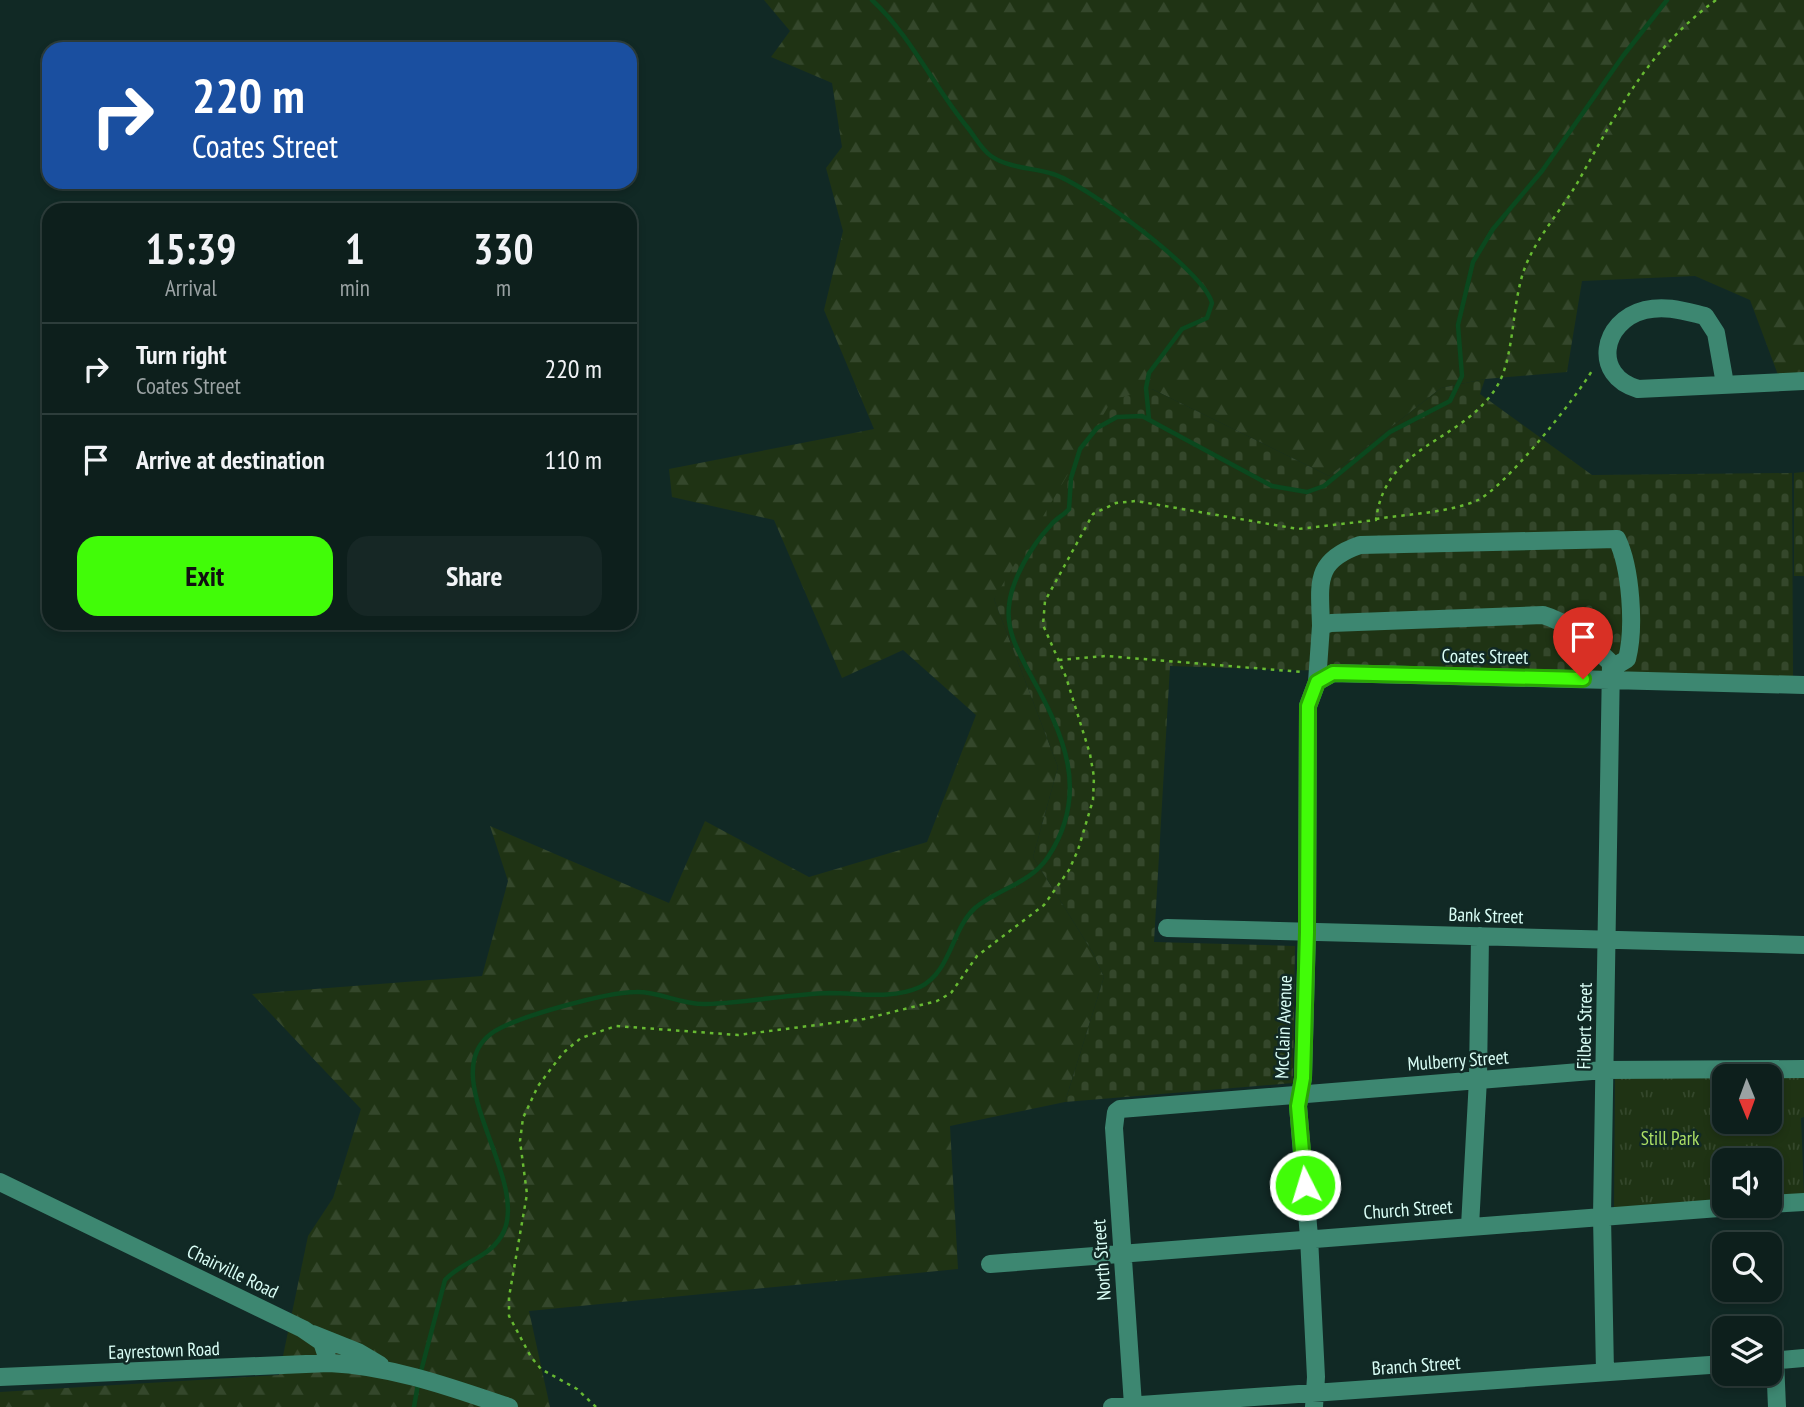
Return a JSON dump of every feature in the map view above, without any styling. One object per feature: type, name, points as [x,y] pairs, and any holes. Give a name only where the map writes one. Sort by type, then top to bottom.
[{"type":"street","points":[[1725,384],[1716,333],[1704,316],[1667,307],[1644,310],[1625,319],[1610,335],[1608,365],[1621,384],[1659,390],[1725,384],[1750,381],[1804,381]]},
{"type":"street","name":"McClain Avenue","points":[[1314,1400],[1316,1377],[1309,1237],[1298,1106],[1307,932],[1308,706],[1322,678],[1319,578],[1327,564],[1342,551],[1360,545],[1617,539],[1625,556],[1631,643],[1627,659],[1611,674]]},
{"type":"street","points":[[1321,626],[1331,623],[1544,615],[1558,619],[1581,635],[1611,663],[1611,674]]},
{"type":"street","name":"Coates Street","points":[[1322,678],[1611,674],[1804,685]]},
{"type":"street","name":"Filbert Street","points":[[1605,1372],[1602,1216],[1611,674]]},
{"type":"street","name":"Bank Street","points":[[1167,928],[1804,945]]},
{"type":"street","points":[[1471,1226],[1478,1079],[1480,936]]},
{"type":"street","name":"Mulberry Street","points":[[1116,1112],[1131,1106],[1604,1070],[1804,1069]]},
{"type":"street","name":"North Street","points":[[1116,1112],[1114,1128],[1121,1254],[1144,1406]]},
{"type":"street","name":"Chairville Road","points":[[0,1182],[393,1371]]},
{"type":"street","points":[[1782,1203],[1804,1202]]},
{"type":"street","name":"Church Street","points":[[990,1264],[1309,1237],[1712,1208]]},
{"type":"street","points":[[312,1334],[322,1342],[330,1363],[393,1371],[509,1407]]},
{"type":"street","points":[[1782,1359],[1804,1358]]},
{"type":"street","name":"Eayrestown Road","points":[[0,1377],[330,1363]]},
{"type":"street","name":"Branch Street","points":[[1112,1407],[1314,1400],[1605,1372],[1712,1365]]},
{"type":"street","points":[[1775,1386],[1777,1407]]},
{"type":"path","points":[[1376,520],[1384,485],[1404,461],[1466,422],[1497,386],[1508,360],[1516,298],[1534,248],[1579,180],[1612,117],[1634,83],[1675,36],[1716,0]]},
{"type":"path","points":[[596,1407],[577,1389],[541,1369],[531,1357],[509,1316],[509,1297],[527,1194],[520,1141],[523,1118],[538,1086],[563,1053],[581,1038],[615,1026],[738,1035],[864,1019],[937,1001],[951,993],[977,956],[1044,905],[1069,870],[1085,828],[1093,800],[1090,754],[1059,660],[1043,625],[1045,601],[1093,514],[1116,503],[1136,501],[1180,506],[1230,519],[1298,529],[1376,520],[1464,505],[1480,499],[1511,474],[1567,408],[1595,366]]},
{"type":"path","points":[[1059,660],[1107,656],[1254,666],[1297,670],[1322,678]]},
{"type":"green space","points":[[764,0],[1804,0],[1804,384],[1781,383],[1750,300],[1695,276],[1582,281],[1567,372],[1485,379],[1441,388],[1329,476],[1152,389],[994,599],[1058,767],[1033,857],[1093,953],[1104,977],[1065,1102],[950,1126],[958,1269],[529,1311],[550,1407],[0,1407],[0,1392],[279,1375],[308,1236],[333,1198],[361,1109],[252,994],[482,976],[508,881],[490,826],[669,903],[705,821],[809,877],[927,842],[976,715],[903,650],[842,678],[774,520],[672,497],[669,469],[874,429],[824,310],[843,231],[826,168],[842,147],[832,83],[771,57],[790,31]]},
{"type":"green space","points":[[1485,379],[1480,394],[1592,475],[1792,473],[1793,676],[1610,680],[1170,666],[1154,942],[1295,946],[1293,1083],[1065,1102],[1104,977],[1093,953],[1033,857],[1058,767],[994,599],[1112,400],[1152,389],[1329,476],[1441,388]]},
{"type":"green space","points":[[1804,472],[1804,576],[1794,576],[1794,473]]},
{"type":"green space","name":"Still Park","points":[[1615,1073],[1712,1074],[1712,1134],[1782,1134],[1782,1075],[1804,1075],[1804,1117],[1801,1118],[1804,1194],[1782,1196],[1782,1148],[1712,1148],[1712,1202],[1614,1210]]},
{"type":"waterway","points":[[872,0],[899,29],[988,153],[1005,163],[1053,174],[1090,194],[1142,230],[1204,289],[1212,303],[1207,318],[1182,329],[1149,373],[1146,388],[1149,419]]},
{"type":"waterway","points":[[420,1375],[445,1280],[485,1253],[504,1231],[508,1208],[504,1183],[477,1099],[473,1074],[477,1051],[492,1033],[540,1013],[622,993],[645,992],[706,1004],[830,993],[898,993],[920,987],[930,980],[945,961],[967,917],[975,908],[1023,880],[1041,866],[1061,833],[1068,809],[1070,786],[1062,741],[1011,633],[1009,606],[1023,563],[1054,521],[1069,509],[1071,478],[1080,449],[1097,428],[1117,417],[1142,416],[1272,486],[1307,492],[1324,486],[1390,432],[1450,401],[1462,376],[1458,325],[1473,262],[1493,229],[1542,171],[1623,56],[1667,0]]},
{"type":"waterway","points":[[414,1407],[418,1384]]},
{"type":"route","points":[[1305,1185],[1298,1106],[1303,1078],[1307,932],[1308,706],[1317,682],[1333,673],[1583,679]]}]
